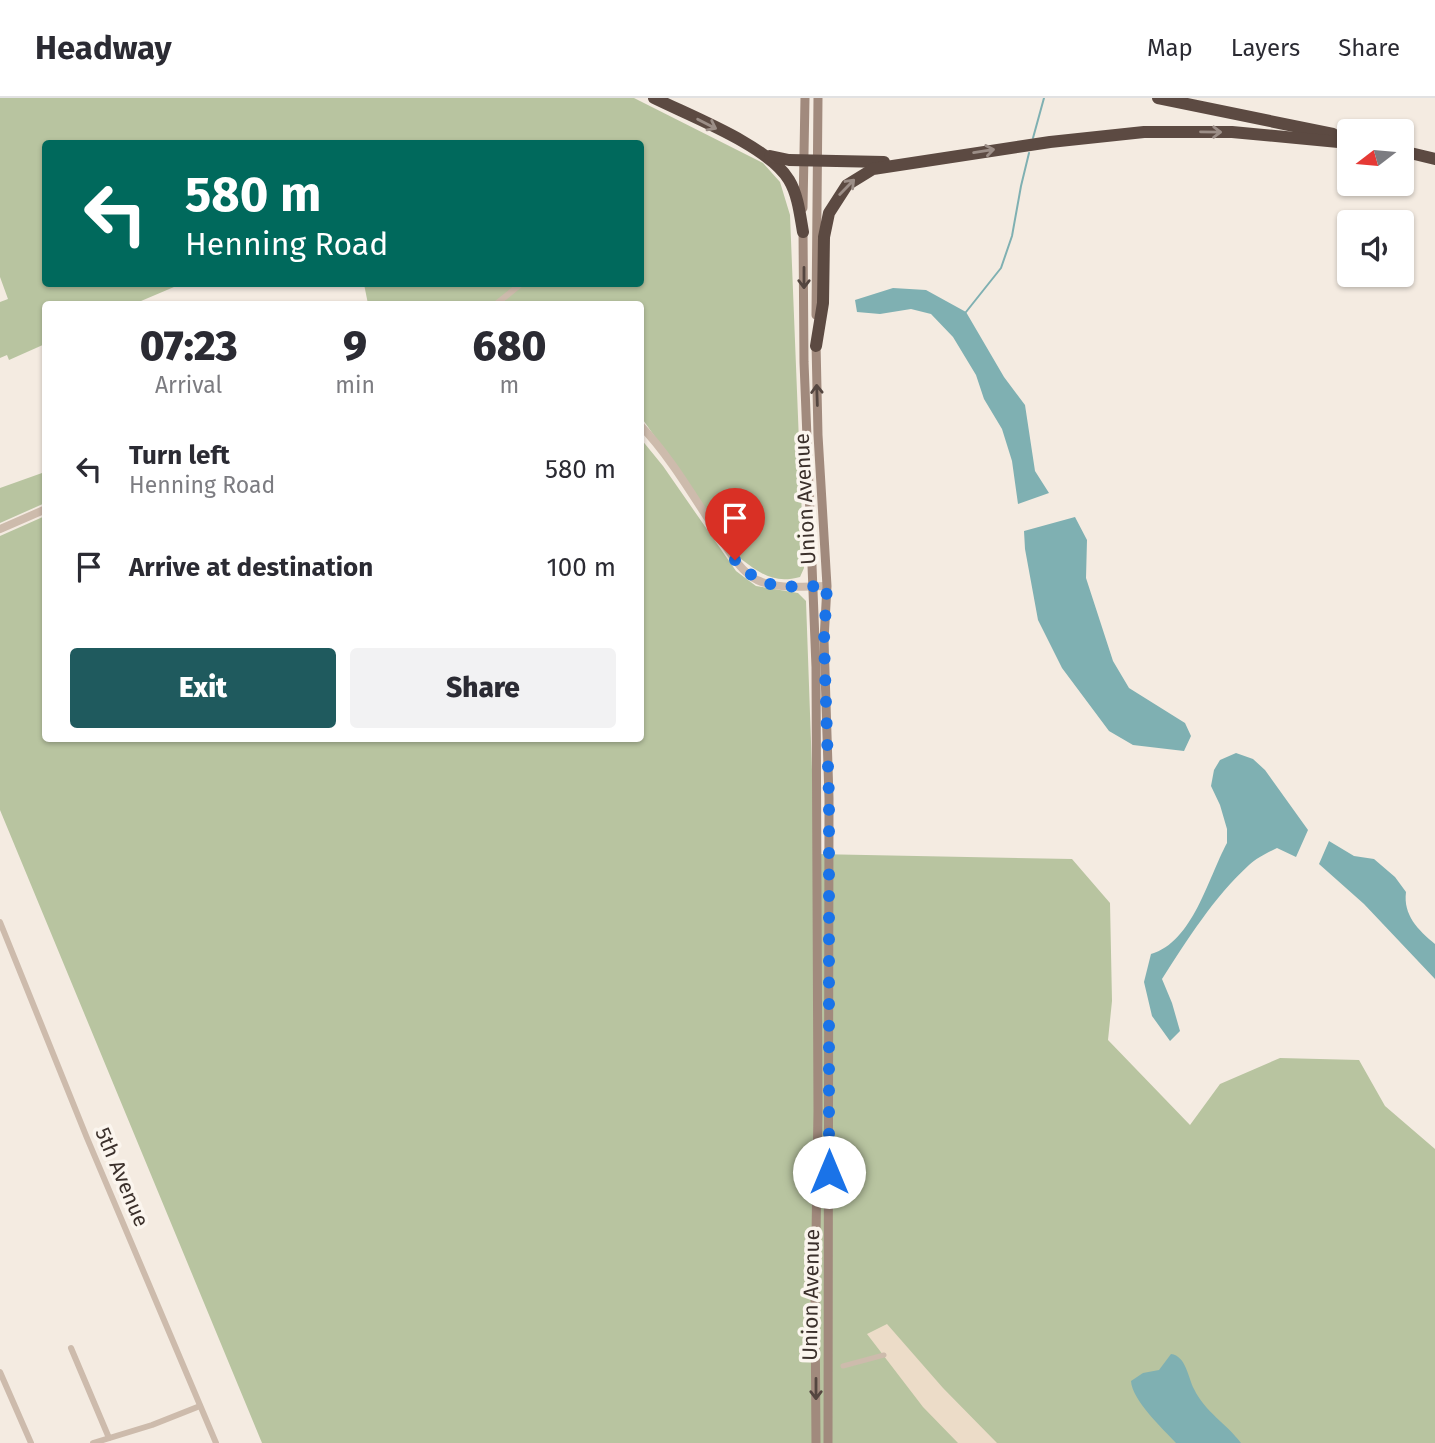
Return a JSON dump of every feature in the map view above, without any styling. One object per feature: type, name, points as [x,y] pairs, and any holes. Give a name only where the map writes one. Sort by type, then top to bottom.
[{"type":"highway","points":[[654,98],[781,159],[917,161]]},
{"type":"highway","points":[[1158,98],[1337,135]]},
{"type":"highway","points":[[816,346],[823,303],[825,225],[835,201],[847,185],[880,167],[1049,142],[1144,132],[1231,132],[1337,143]]},
{"type":"highway","points":[[760,151],[776,164],[789,180],[797,201],[803,232]]},
{"type":"highway","points":[[1414,154],[1435,159]]},
{"type":"main road","name":"Union Avenue","points":[[805,98],[804,362],[816,667],[816,1443]]},
{"type":"main road","name":"Union Avenue","points":[[818,98],[816,346],[827,586],[824,640],[829,798],[828,1443]]},
{"type":"street","points":[[500,301],[517,287]]},
{"type":"street","points":[[644,430],[693,496],[735,560],[748,574],[757,580],[777,586],[827,586]]},
{"type":"street","points":[[0,529],[42,511]]},
{"type":"street","name":"5th Avenue","points":[[0,922],[86,1138],[216,1443]]},
{"type":"street","points":[[71,1348],[109,1438]]},
{"type":"street","points":[[843,1366],[884,1355]]},
{"type":"street","points":[[0,1372],[31,1443]]},
{"type":"street","points":[[93,1443],[152,1425],[200,1406]]},
{"type":"green space","points":[[0,98],[634,98],[763,163],[780,182],[790,215],[804,568],[800,577],[775,578],[741,559],[644,421],[644,301],[367,301],[365,287],[644,287],[644,140],[42,140],[42,287],[174,287],[141,301],[42,301],[42,345],[9,360],[7,355],[0,358],[0,302],[8,299],[0,277]]},
{"type":"green space","points":[[644,443],[736,571],[756,586],[798,593],[806,601],[815,854],[1072,859],[1110,903],[1112,1001],[1108,1040],[1190,1125],[1220,1084],[1280,1058],[1359,1060],[1385,1106],[1435,1149],[1435,1443],[262,1443],[0,810],[0,536],[42,517],[42,742],[644,742]]},
{"type":"green space","points":[[42,473],[42,504],[0,523],[0,488]]},
{"type":"shaded area","points":[[887,1324],[943,1388],[997,1443],[958,1443],[923,1407],[867,1334]]},
{"type":"water","points":[[893,288],[926,290],[966,312],[1004,377],[1025,405],[1035,471],[1049,493],[1018,504],[1012,461],[1002,429],[984,399],[976,375],[953,337],[931,314],[911,309],[880,314],[857,312],[855,300]]},
{"type":"water","points":[[1075,517],[1087,540],[1086,578],[1113,661],[1129,688],[1185,723],[1191,736],[1184,751],[1133,745],[1109,731],[1062,668],[1038,620],[1024,531]]},
{"type":"water","points":[[1236,753],[1253,759],[1265,770],[1308,830],[1296,857],[1277,848],[1258,858],[1236,877],[1181,949],[1162,979],[1180,1031],[1170,1041],[1152,1016],[1144,982],[1151,954],[1178,937],[1188,923],[1227,843],[1227,829],[1211,786],[1214,770],[1220,760]]},
{"type":"water","points":[[1329,841],[1354,856],[1374,859],[1395,877],[1406,892],[1409,915],[1435,944],[1435,979],[1364,904],[1319,864]]},
{"type":"water","points":[[1171,1354],[1183,1363],[1204,1404],[1241,1443],[1176,1443],[1149,1414],[1136,1397],[1131,1381],[1143,1373],[1159,1370]]},
{"type":"waterway","points":[[1033,138],[1044,98]]},
{"type":"waterway","points":[[966,312],[1001,268],[1012,236],[1029,153]]},
{"type":"route","points":[[735,560],[757,580],[777,586],[827,586],[824,640],[829,798],[829,1172]]}]
